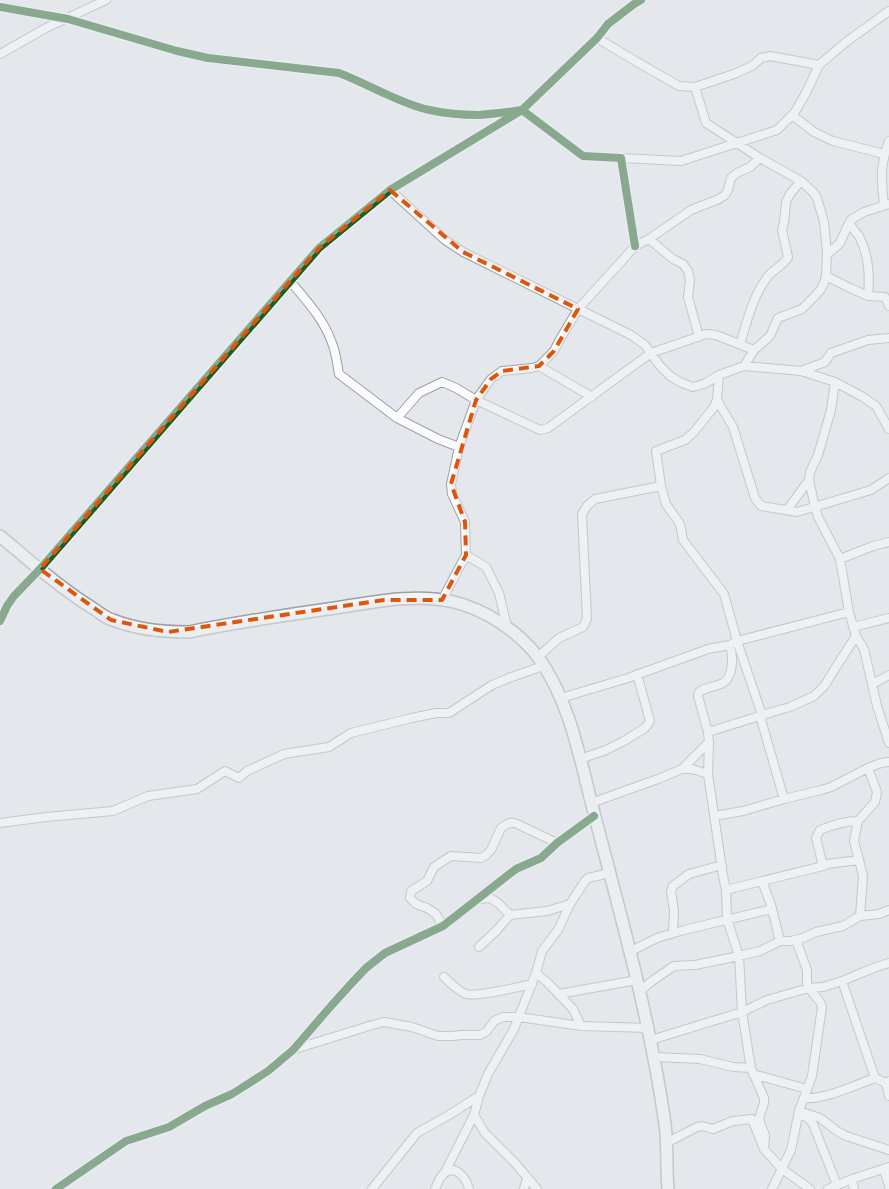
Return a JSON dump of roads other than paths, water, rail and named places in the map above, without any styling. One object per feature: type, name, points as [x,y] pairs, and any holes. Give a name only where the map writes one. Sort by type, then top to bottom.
[{"type":"main road","points":[[0,536],[83,602],[111,620],[150,630],[189,632],[298,613],[384,600],[418,597],[456,602],[481,612],[507,627],[521,640],[541,662],[561,698],[580,759],[631,951],[651,1040],[666,1128],[668,1189]]},
{"type":"street","points":[[0,54],[46,28],[106,0]]},
{"type":"street","points":[[0,622],[14,596],[40,569],[319,248],[390,190],[522,110],[597,38],[608,24],[640,0]]},
{"type":"street","points":[[0,7],[68,19],[177,51],[208,58],[339,73],[401,100],[427,109],[479,114],[522,110],[583,156],[680,161],[777,130],[792,116],[808,90],[819,65],[846,42],[889,11]]},
{"type":"street","points":[[597,38],[679,86],[695,88],[734,74],[752,66],[761,58],[770,56],[819,65]]},
{"type":"street","points":[[695,88],[706,123],[760,158],[801,181],[818,198],[824,222],[827,255],[826,276],[821,289],[802,309],[778,318],[770,336],[754,350],[744,366]]},
{"type":"street","points":[[792,116],[814,132],[833,141],[884,154]]},
{"type":"street","points":[[827,255],[840,243],[849,223],[857,216],[886,204],[881,180],[884,154],[889,141]]},
{"type":"street","points":[[621,158],[635,246]]},
{"type":"street","points":[[442,600],[466,555],[464,522],[452,494],[451,484],[460,448],[476,400],[491,379],[502,371],[539,366],[554,352],[578,309],[635,246],[649,239],[692,210],[725,195],[731,178],[750,167],[760,158]]},
{"type":"street","points":[[740,344],[753,302],[768,276],[785,262],[788,257],[782,230],[786,202],[801,181]]},
{"type":"street","points":[[390,190],[445,240],[463,252],[631,335],[645,345],[660,366],[670,376],[682,384],[693,387],[704,384],[719,375],[744,366],[800,372],[835,382],[863,397],[876,406],[889,429]]},
{"type":"street","points":[[849,223],[859,236],[868,262],[870,277],[868,296]]},
{"type":"street","points":[[649,239],[673,259],[683,264],[688,271],[690,280],[688,297],[699,337]]},
{"type":"street","points":[[826,276],[868,296],[887,296],[889,306]]},
{"type":"street","points":[[290,281],[309,303],[324,326],[332,342],[339,374],[397,418],[460,448]]},
{"type":"street","points":[[397,418],[419,393],[442,382],[540,430],[548,428],[652,353],[706,334],[716,335],[754,350]]},
{"type":"street","points":[[800,372],[825,362],[831,354],[868,340],[889,338]]},
{"type":"street","points":[[539,366],[592,397]]},
{"type":"street","points":[[719,375],[717,400],[714,407],[694,432],[685,440],[656,450],[661,486],[666,504],[680,524],[683,540],[724,594],[734,643],[761,715],[784,799]]},
{"type":"street","points":[[835,382],[831,410],[809,480],[818,517],[840,559],[849,612],[856,636],[864,649],[877,706],[889,743]]},
{"type":"street","points":[[717,400],[733,427],[755,498],[761,506],[797,512],[871,490],[889,478]]},
{"type":"street","points":[[787,510],[809,480]]},
{"type":"street","points":[[0,823],[113,811],[148,796],[197,790],[225,771],[239,778],[247,771],[284,754],[329,747],[351,733],[436,713],[449,714],[492,685],[541,662],[559,638],[583,627],[588,619],[582,514],[587,506],[595,499],[661,486]]},
{"type":"street","points":[[840,559],[889,542]]},
{"type":"street","points":[[466,555],[486,567],[499,593],[507,627]]},
{"type":"street","points":[[561,698],[638,674],[708,649],[849,612]]},
{"type":"street","points":[[853,627],[889,618]]},
{"type":"street","points":[[708,732],[790,707],[814,696],[826,685],[856,636]]},
{"type":"street","points":[[734,643],[729,677],[723,683],[699,692],[698,696],[708,732],[708,774],[726,890],[727,919],[739,956],[742,1012],[752,1071],[764,1098],[760,1118],[765,1135],[764,1149]]},
{"type":"street","points":[[580,759],[606,750],[624,741],[645,728],[650,721],[638,674]]},
{"type":"street","points":[[872,684],[889,675]]},
{"type":"street","points":[[591,803],[658,780],[682,769],[709,742]]},
{"type":"street","points":[[714,816],[743,811],[831,787],[868,768],[889,762]]},
{"type":"street","points":[[860,916],[863,876],[854,841],[858,821],[874,802],[877,792],[868,768]]},
{"type":"street","points":[[682,769],[692,769],[708,774]]},
{"type":"street","points":[[56,1189],[126,1141],[169,1126],[205,1106],[232,1094],[268,1071],[293,1050],[366,968],[385,954],[443,926],[516,869],[541,858],[556,843],[594,816]]},
{"type":"street","points":[[823,866],[816,838],[820,830],[842,823],[858,821]]},
{"type":"street","points":[[443,926],[436,914],[416,904],[410,898],[412,891],[427,881],[434,867],[452,856],[481,858],[491,850],[501,828],[509,823],[515,823],[556,843]]},
{"type":"street","points":[[726,890],[827,864],[858,860]]},
{"type":"street","points":[[673,934],[674,911],[671,891],[673,886],[689,874],[722,865]]},
{"type":"street","points":[[435,1189],[474,1115],[488,1074],[514,1029],[536,973],[542,951],[558,930],[570,904],[588,878],[610,873]]},
{"type":"street","points":[[762,881],[772,909],[780,941]]},
{"type":"street","points":[[476,899],[490,898],[510,915]]},
{"type":"street","points":[[479,947],[498,930],[510,915],[547,911],[570,904]]},
{"type":"street","points":[[631,951],[657,938],[772,909]]},
{"type":"street","points":[[559,994],[639,986],[652,981],[674,966],[695,965],[760,951],[773,943],[796,940],[816,932],[843,926],[860,916],[878,914],[889,910]]},
{"type":"street","points":[[772,1189],[793,1144],[799,1113],[812,1076],[822,1007],[807,983],[807,970],[796,940]]},
{"type":"street","points":[[651,1040],[742,1012],[767,1000],[842,981],[874,967],[889,963]]},
{"type":"street","points":[[536,973],[572,1009],[581,1026]]},
{"type":"street","points":[[444,977],[457,989],[467,994],[484,993],[532,984]]},
{"type":"street","points":[[842,981],[875,1078]]},
{"type":"street","points":[[293,1050],[384,1022],[412,1027],[438,1036],[480,1035],[487,1031],[491,1024],[503,1017],[519,1017],[581,1026],[648,1028]]},
{"type":"street","points":[[654,1057],[700,1059],[752,1071],[807,1089]]},
{"type":"street","points":[[804,1098],[818,1097],[875,1078],[888,1082],[889,1096]]},
{"type":"street","points":[[372,1189],[417,1133],[479,1096]]},
{"type":"street","points":[[799,1113],[820,1118],[846,1136],[889,1150]]},
{"type":"street","points":[[799,1113],[808,1118],[813,1124],[837,1185]]},
{"type":"street","points":[[474,1115],[486,1133],[537,1189]]},
{"type":"street","points":[[666,1143],[697,1127],[702,1126],[713,1129],[733,1122],[752,1120],[764,1149],[782,1169],[810,1189]]},
{"type":"street","points":[[828,1189],[887,1168],[889,1186]]},
{"type":"street","points":[[444,1174],[447,1171],[456,1171],[467,1182],[469,1189]]},
{"type":"street","points":[[524,1189],[527,1177]]},
{"type":"street","points":[[852,1179],[854,1189]]}]
